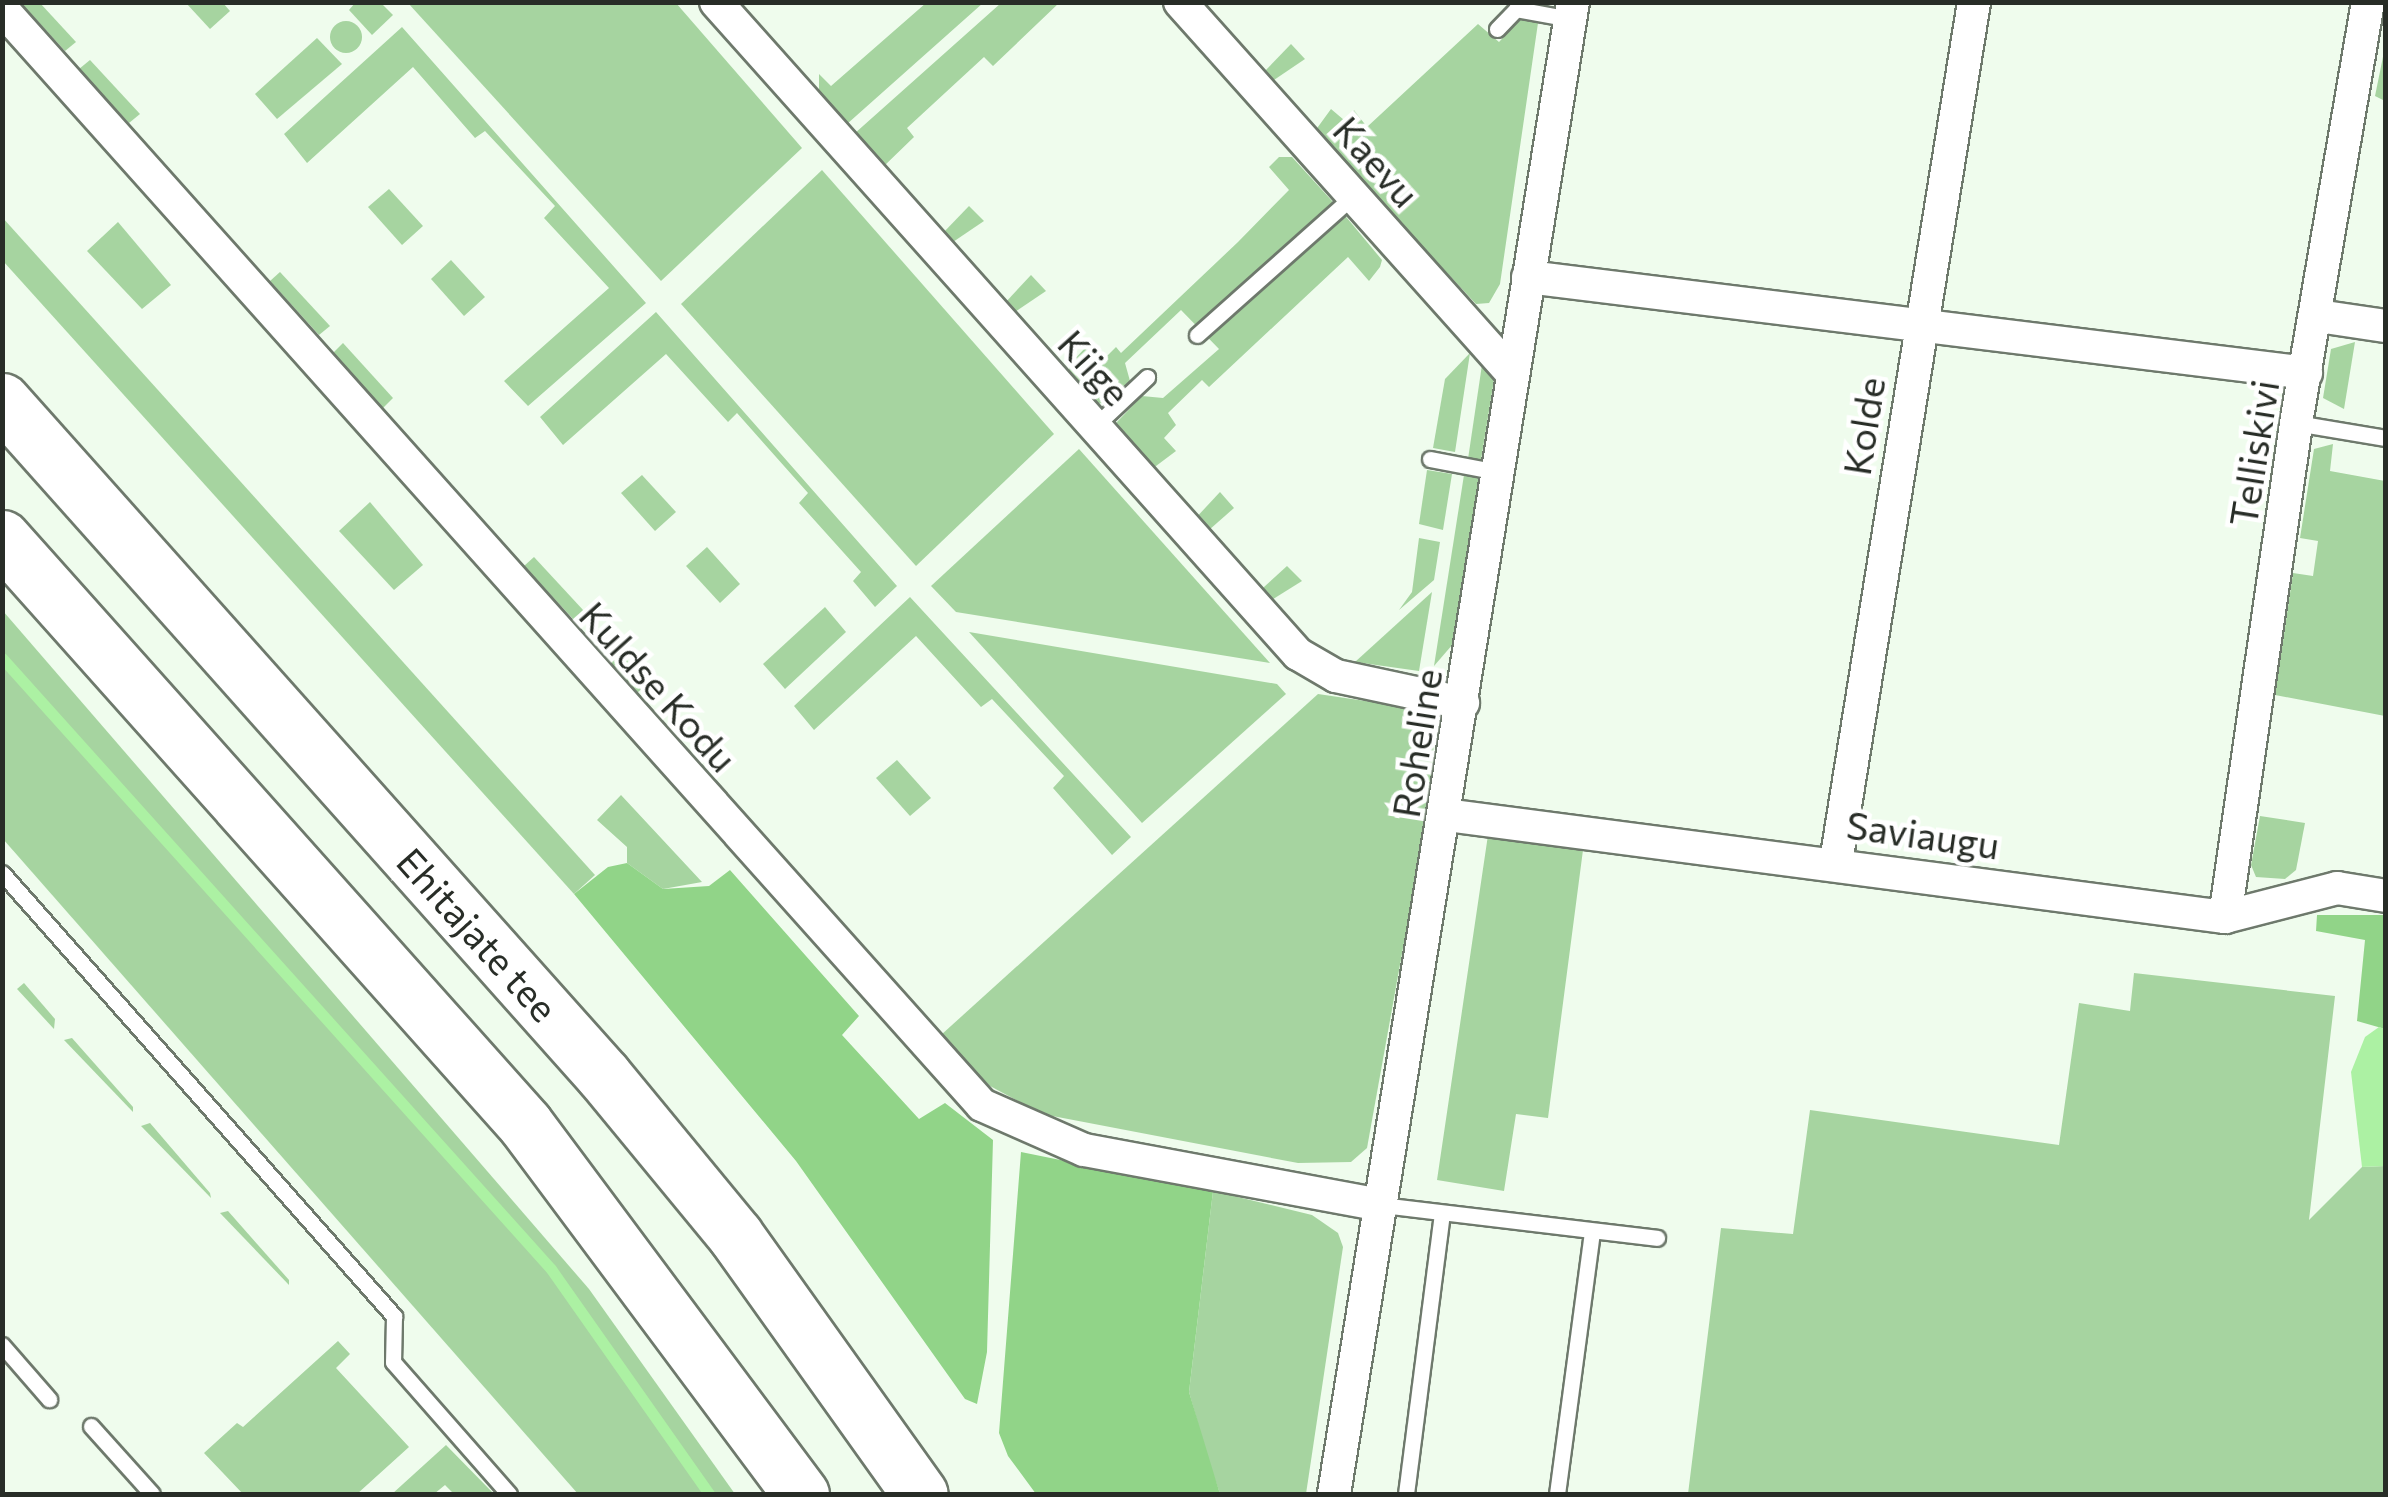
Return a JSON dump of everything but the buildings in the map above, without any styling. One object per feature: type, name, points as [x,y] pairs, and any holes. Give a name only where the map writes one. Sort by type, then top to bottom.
[{"type":"highway","name":"Ehitajate tee","points":[[2,401],[616,1090],[735,1235],[920,1494]]},
{"type":"highway","points":[[8,548],[525,1124],[801,1494]]},
{"type":"street","name":"Kiige","points":[[716,2],[1298,654],[1336,676],[1463,703]]},
{"type":"street","name":"Kaevu","points":[[1180,2],[1513,374]]},
{"type":"street","name":"Kolde","points":[[1836,862],[1974,2]]},
{"type":"street","name":"Kuldse Kodu","points":[[2,9],[982,1106],[1084,1150],[1382,1204]]},
{"type":"street","name":"Roheline","points":[[1334,1494],[1572,11]]},
{"type":"street","name":"Telliskivi","points":[[2225,917],[2296,423],[2372,19]]},
{"type":"street","points":[[1528,277],[2306,373]]},
{"type":"street","points":[[2318,316],[2386,326]]},
{"type":"street","name":"Saviaugu","points":[[1446,814],[1836,862],[2225,917],[2336,888],[2386,896]]},
{"type":"lane","points":[[1497,29],[1516,9],[1572,11]]},
{"type":"lane","points":[[1197,335],[1354,195]]},
{"type":"lane","points":[[1094,427],[1147,377]]},
{"type":"lane","points":[[2296,423],[2386,438]]},
{"type":"lane","points":[[1430,459],[1498,472]]},
{"type":"lane","points":[[2,873],[394,1316],[393,1362],[509,1494]]},
{"type":"lane","points":[[1382,1204],[1657,1238]]},
{"type":"lane","points":[[1406,1494],[1442,1214]]},
{"type":"lane","points":[[1557,1494],[1592,1231]]},
{"type":"lane","points":[[2,1345],[49,1399]]},
{"type":"lane","points":[[91,1426],[152,1494]]},
{"type":"shaded area","points":[[21,3],[40,3],[76,42],[65,51]]},
{"type":"shaded area","points":[[186,3],[223,3],[230,11],[210,29]]},
{"type":"shaded area","points":[[355,3],[381,3],[393,15],[372,35],[349,10]]},
{"type":"shaded area","points":[[408,3],[676,3],[802,148],[661,281]]},
{"type":"shaded area","points":[[926,3],[983,3],[847,124],[819,92],[819,74],[831,86]]},
{"type":"shaded area","points":[[1001,3],[1059,3],[993,66],[984,57],[907,128],[914,137],[883,167],[854,134]]},
{"type":"shaded area","points":[[1521,19],[1538,23],[1500,284],[1489,303],[1476,304],[1315,131],[1331,109],[1344,120],[1354,110],[1367,127],[1478,24],[1499,42]]},
{"type":"shaded area","points":[[346,21],[358,25],[362,37],[358,49],[346,53],[334,49],[330,37],[334,25]]},
{"type":"shaded area","points":[[402,27],[646,303],[528,406],[504,381],[609,288],[544,218],[555,206],[485,131],[475,138],[413,67],[307,163],[284,134]]},
{"type":"shaded area","points":[[317,38],[342,64],[277,119],[255,94]]},
{"type":"shaded area","points":[[1291,44],[1305,59],[1271,82],[1264,72]]},
{"type":"shaded area","points":[[2385,47],[2385,101],[2375,96]]},
{"type":"shaded area","points":[[90,60],[140,114],[129,123],[79,69]]},
{"type":"shaded area","points":[[1279,157],[1292,157],[1333,202],[1200,322],[1342,212],[1382,260],[1380,267],[1369,281],[1348,257],[1209,387],[1202,380],[1168,413],[1176,425],[1164,438],[1176,451],[1152,469],[1116,423],[1142,396],[1163,398],[1219,349],[1181,310],[1125,363],[1130,381],[1103,403],[1095,404],[1068,376],[1070,364],[1086,347],[1101,362],[1116,347],[1121,353],[1238,242],[1289,190],[1269,167]]},
{"type":"shaded area","points":[[822,170],[1054,434],[916,566],[681,304]]},
{"type":"shaded area","points":[[389,189],[423,226],[402,245],[368,207]]},
{"type":"shaded area","points":[[969,206],[984,221],[950,244],[942,234]]},
{"type":"shaded area","points":[[2,217],[595,875],[574,894],[3,261]]},
{"type":"shaded area","points":[[118,222],[171,285],[142,309],[87,251]]},
{"type":"shaded area","points":[[451,260],[485,297],[464,316],[431,279]]},
{"type":"shaded area","points":[[280,272],[330,326],[319,335],[270,281]]},
{"type":"shaded area","points":[[1031,275],[1046,291],[1012,314],[1004,304]]},
{"type":"shaded area","points":[[656,312],[897,586],[875,607],[853,581],[861,572],[799,503],[808,493],[737,413],[728,422],[666,354],[563,445],[540,417]]},
{"type":"shaded area","points":[[2355,342],[2344,409],[2323,398],[2331,349]]},
{"type":"shaded area","points":[[343,343],[393,398],[383,408],[333,353]]},
{"type":"shaded area","points":[[1470,353],[1455,452],[1433,448],[1445,379]]},
{"type":"shaded area","points":[[1483,358],[1494,380],[1481,460],[1468,459]]},
{"type":"shaded area","points":[[2333,444],[2330,471],[2385,481],[2385,716],[2275,695],[2293,573],[2313,576],[2318,541],[2300,538],[2314,449]]},
{"type":"shaded area","points":[[1079,449],[1270,663],[956,612],[931,586]]},
{"type":"shaded area","points":[[1427,470],[1452,474],[1443,530],[1419,524]]},
{"type":"shaded area","points":[[642,475],[676,512],[655,531],[621,493]]},
{"type":"shaded area","points":[[1464,475],[1479,478],[1453,644],[1434,666]]},
{"type":"shaded area","points":[[1220,492],[1234,508],[1209,530],[1193,521]]},
{"type":"shaded area","points":[[370,502],[423,565],[394,590],[339,531]]},
{"type":"shaded area","points":[[1419,538],[1440,542],[1434,580],[1399,610],[1412,592]]},
{"type":"shaded area","points":[[707,547],[740,584],[720,603],[686,566]]},
{"type":"shaded area","points":[[534,557],[584,611],[574,620],[524,566]]},
{"type":"shaded area","points":[[1287,566],[1302,581],[1267,603],[1260,594]]},
{"type":"shaded area","points":[[1432,592],[1419,671],[1355,662]]},
{"type":"shaded area","points":[[910,597],[1131,837],[1112,855],[1053,788],[1064,776],[992,699],[981,707],[916,636],[814,730],[794,706]]},
{"type":"shaded area","points":[[825,607],[846,632],[785,689],[763,664]]},
{"type":"shaded area","points":[[3,611],[589,1289],[735,1494],[578,1494],[3,839]]},
{"type":"shaded area","points":[[598,629],[648,683],[637,693],[588,639]]},
{"type":"shaded area","points":[[969,632],[1277,684],[1286,694],[1142,823]]},
{"type":"shaded area","points":[[1318,694],[1413,708],[1434,736],[1432,787],[1367,1148],[1351,1162],[1298,1163],[1042,1114],[990,1086],[941,1035]]},
{"type":"shaded area","points":[[897,760],[931,798],[910,816],[876,778]]},
{"type":"shaded area","points":[[621,795],[702,882],[663,889],[627,863],[627,847],[597,820]]},
{"type":"shaded area","points":[[2260,816],[2305,823],[2296,870],[2285,879],[2256,877],[2251,865]]},
{"type":"shaded area","points":[[1488,835],[1583,850],[1548,1118],[1516,1114],[1504,1191],[1437,1180]]},
{"type":"shaded area","points":[[627,863],[663,889],[709,886],[730,870],[859,1016],[842,1035],[919,1119],[945,1103],[993,1140],[987,1352],[977,1404],[965,1399],[796,1161],[574,894],[608,867]]},
{"type":"shaded area","points":[[2317,915],[2385,915],[2385,1029],[2357,1021],[2365,940],[2316,931]]},
{"type":"shaded area","points":[[2134,973],[2335,996],[2309,1220],[2362,1167],[2385,1166],[2385,1494],[1688,1494],[1721,1228],[1793,1234],[1810,1110],[2059,1145],[2079,1003],[2130,1011]]},
{"type":"shaded area","points":[[24,983],[55,1019],[54,1029],[17,989]]},
{"type":"shaded area","points":[[2379,1027],[2385,1029],[2385,1166],[2362,1167],[2351,1072],[2365,1037]]},
{"type":"shaded area","points":[[72,1038],[133,1107],[133,1112],[64,1040]]},
{"type":"shaded area","points":[[150,1123],[210,1193],[211,1198],[141,1126]]},
{"type":"shaded area","points":[[1021,1152],[1213,1191],[1189,1392],[1220,1494],[1036,1494],[1008,1456],[999,1433]]},
{"type":"shaded area","points":[[1213,1191],[1312,1215],[1338,1233],[1343,1247],[1306,1494],[1220,1494],[1208,1459],[1189,1392]]},
{"type":"shaded area","points":[[228,1211],[289,1280],[289,1285],[220,1213]]},
{"type":"shaded area","points":[[338,1341],[350,1354],[336,1368],[409,1447],[357,1494],[243,1494],[204,1453],[237,1423],[243,1427]]},
{"type":"shaded area","points":[[446,1445],[494,1494],[454,1494],[445,1485],[434,1494],[392,1494]]},
{"type":"waterway","points":[[2,658],[551,1269],[709,1494]]}]
